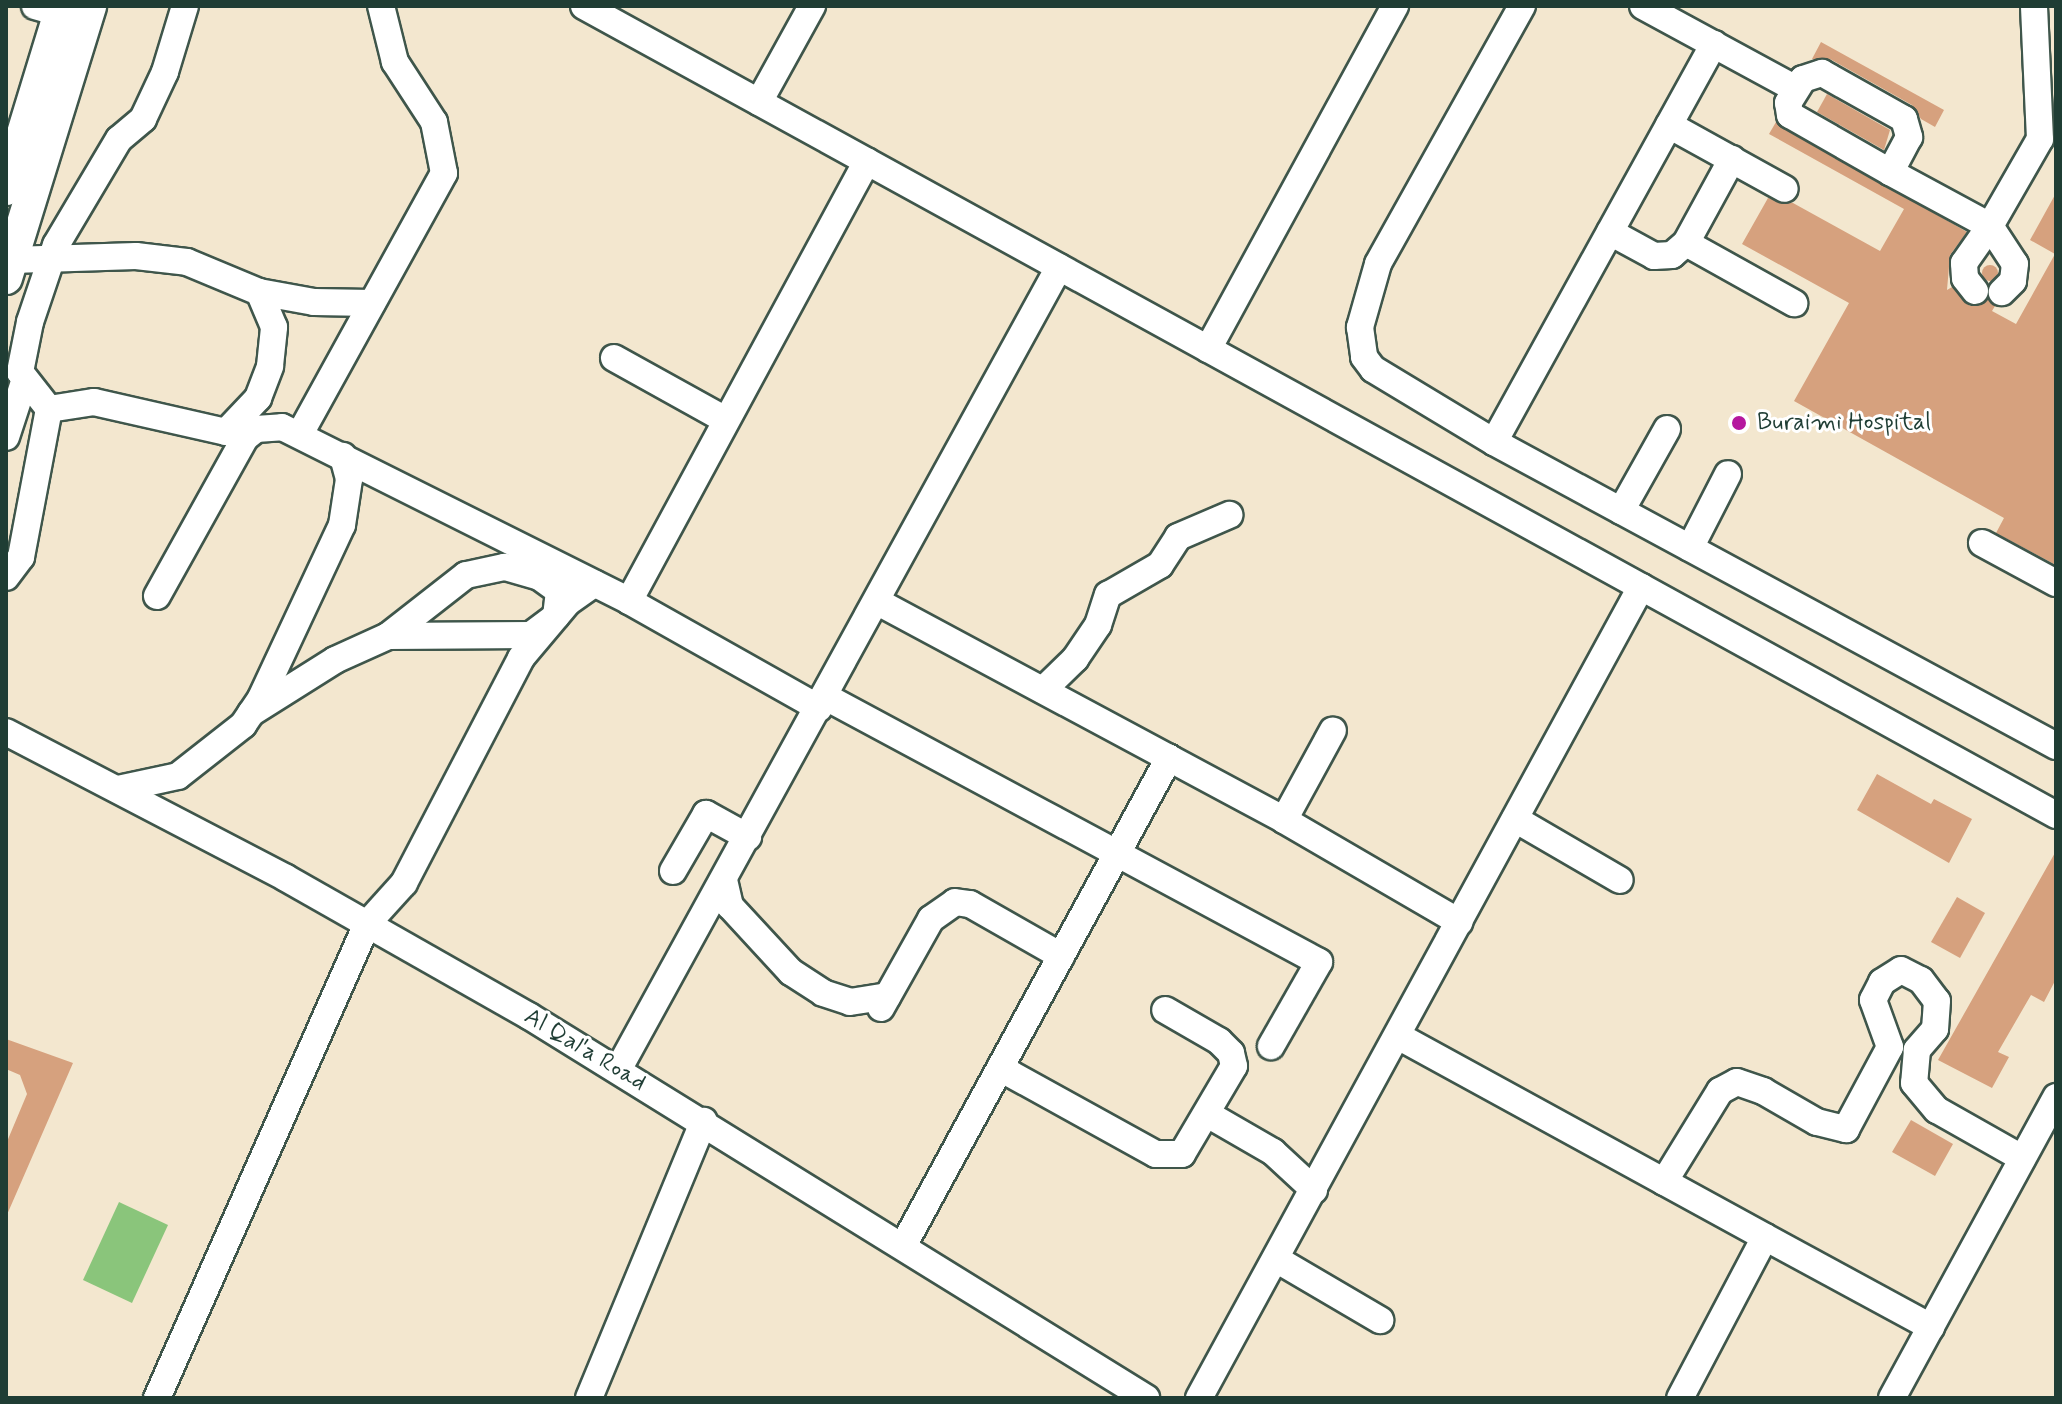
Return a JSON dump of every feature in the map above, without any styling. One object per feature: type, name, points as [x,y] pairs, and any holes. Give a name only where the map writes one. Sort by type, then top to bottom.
[{"type":"main road","points":[[6,189],[62,8]]},
{"type":"main road","points":[[9,269],[62,8]]},
{"type":"street","points":[[6,577],[21,557],[49,409],[20,372],[30,322],[52,257],[94,176],[119,139],[143,119],[165,72],[185,6]]},
{"type":"street","points":[[300,434],[444,173],[434,122],[395,62],[381,6]]},
{"type":"street","points":[[584,6],[2056,815]]},
{"type":"street","points":[[759,102],[812,6]]},
{"type":"street","points":[[1208,349],[1395,6]]},
{"type":"street","points":[[1522,6],[1378,264],[1360,327],[1364,357],[1373,369],[1494,442],[2056,746]]},
{"type":"street","points":[[1643,6],[1796,89]]},
{"type":"street","points":[[1975,291],[1965,278],[1964,263],[1990,226],[2040,139],[2034,6]]},
{"type":"street","points":[[1494,442],[1714,44]]},
{"type":"street","points":[[1890,172],[1909,137],[1904,119],[1822,73],[1808,74],[1796,89],[1788,109],[1794,120],[1890,172],[1990,226],[2015,264],[2013,281],[2002,292]]},
{"type":"street","points":[[1669,125],[1785,189]]},
{"type":"street","points":[[1610,232],[1654,256],[1672,255],[1686,243],[1732,159]]},
{"type":"street","points":[[629,601],[867,161]]},
{"type":"street","points":[[1686,243],[1794,303]]},
{"type":"street","points":[[9,269],[52,257],[187,262],[259,292],[314,302],[372,303]]},
{"type":"street","points":[[618,1070],[878,602],[1059,267]]},
{"type":"street","points":[[49,409],[94,402],[226,432],[258,398],[270,366],[274,327],[259,292]]},
{"type":"street","points":[[614,358],[726,420]]},
{"type":"street","points":[[6,437],[25,379]]},
{"type":"street","points":[[157,596],[245,438],[269,427],[300,434],[629,601],[1319,962],[1271,1046]]},
{"type":"street","points":[[1621,511],[1667,429]]},
{"type":"street","points":[[251,713],[298,628],[342,525],[349,479],[343,456]]},
{"type":"street","points":[[1690,548],[1728,474]]},
{"type":"street","points":[[1043,690],[1075,659],[1098,625],[1108,595],[1160,565],[1178,537],[1229,515]]},
{"type":"street","points":[[1982,543],[2056,583]]},
{"type":"street","points":[[118,789],[178,776],[251,713],[335,660],[388,636],[466,575],[504,567],[540,577],[559,591],[556,616],[521,658],[404,883],[367,924],[157,1398]]},
{"type":"street","points":[[388,636],[531,635],[594,584]]},
{"type":"street","points":[[1199,1398],[1641,587]]},
{"type":"street","points":[[878,602],[1284,820],[1459,922]]},
{"type":"street","points":[[1284,820],[1333,730]]},
{"type":"street","name":"Al Qal'a Road","points":[[6,732],[367,924],[618,1070],[1146,1398]]},
{"type":"street","points":[[903,1246],[1169,758]]},
{"type":"street","points":[[673,871],[706,814],[748,837]]},
{"type":"street","points":[[1515,819],[1620,880]]},
{"type":"street","points":[[724,880],[736,915],[791,972],[823,993],[850,1002],[884,1002],[931,919],[955,902],[970,904],[1061,956]]},
{"type":"street","points":[[1664,1182],[1720,1091],[1737,1082],[1763,1091],[1817,1122],[1846,1129],[1890,1047],[1873,1000],[1882,982],[1901,970],[1921,980],[1937,1001],[1935,1029],[1917,1050],[1914,1083],[1937,1110],[2022,1158]]},
{"type":"street","points":[[1000,1068],[1156,1154],[1182,1154],[1209,1115],[1234,1066],[1231,1053],[1165,1010]]},
{"type":"street","points":[[1398,1036],[1931,1327]]},
{"type":"street","points":[[1892,1398],[2056,1098]]},
{"type":"street","points":[[1209,1115],[1273,1152],[1314,1190]]},
{"type":"street","points":[[589,1398],[704,1121]]},
{"type":"street","points":[[1680,1398],[1765,1237]]},
{"type":"street","points":[[1276,1259],[1380,1320]]},
{"type":"green space","points":[[119,1202],[168,1225],[132,1303],[83,1280]]},
{"type":"building","points":[[1821,42],[1944,110],[1935,127],[1921,119],[1912,105],[1830,59],[1812,59]]},
{"type":"building","points":[[1827,94],[1890,130],[1884,150],[1817,112]]},
{"type":"building","name":"Buraimi Hospital","points":[[1776,122],[1967,232],[1950,255],[1947,290],[1952,287],[1970,306],[1988,299],[1995,306],[1992,311],[2016,324],[2055,254],[2030,240],[2056,193],[2056,565],[1996,533],[2004,518],[1794,401],[1849,303],[1742,244],[1768,198],[1793,203],[1880,251],[1904,209],[1769,134]]},
{"type":"building","points":[[1990,265],[1998,273],[1990,281],[1982,273]]},
{"type":"building","points":[[1877,774],[1931,804],[1934,799],[1972,819],[1949,863],[1857,810]]},
{"type":"building","points":[[2056,851],[2056,979],[2044,1002],[2031,995],[1998,1052],[2009,1057],[1992,1088],[1938,1060]]},
{"type":"building","points":[[1957,897],[1985,913],[1960,958],[1931,942]]},
{"type":"building","points":[[6,1039],[73,1063],[6,1217],[6,1144],[27,1094],[20,1075],[6,1069]]},
{"type":"building","points":[[1911,1120],[1953,1144],[1935,1176],[1892,1152]]},
{"type":"place","name":"Buraimi Hospital","points":[[1739,423]]}]
